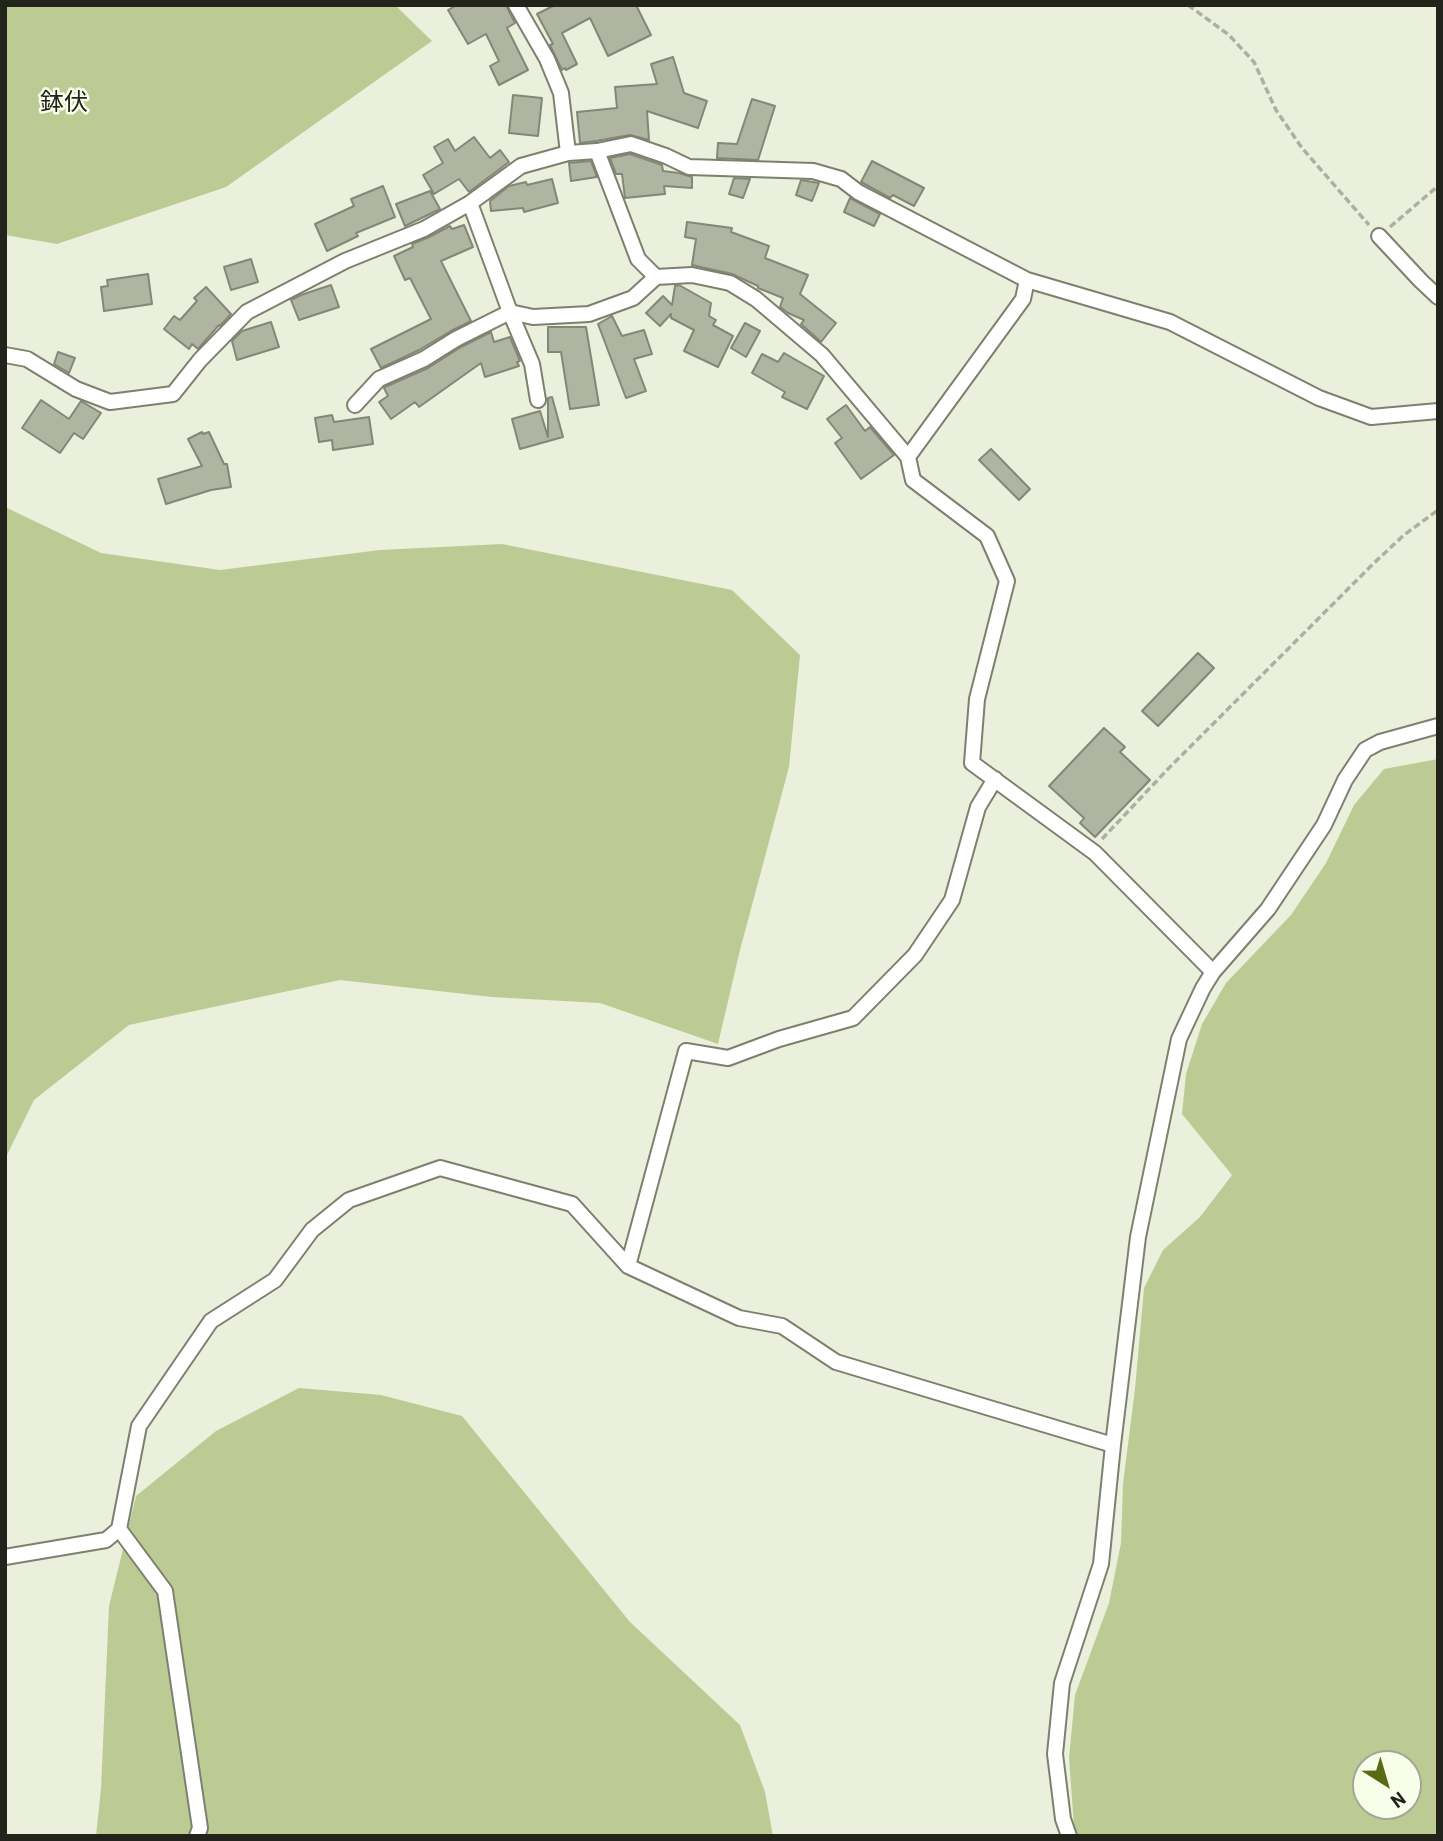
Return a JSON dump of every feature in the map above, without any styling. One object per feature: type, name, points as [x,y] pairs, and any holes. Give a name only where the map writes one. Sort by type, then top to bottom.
[{"type":"street","points":[[516,5],[547,59],[561,93],[568,153]]},
{"type":"street","points":[[5,355],[27,359],[76,389],[110,402],[173,394],[200,360],[247,312],[345,261],[424,229],[471,203],[521,166],[568,153],[631,144],[689,167],[813,171],[841,179],[858,192],[1027,280],[1170,322],[1319,398],[1371,417],[1438,411]]},
{"type":"street","points":[[597,150],[638,259],[656,277]]},
{"type":"street","points":[[471,203],[510,312],[532,364],[538,400]]},
{"type":"street","points":[[1379,236],[1438,297]]},
{"type":"street","points":[[355,405],[379,379],[424,359],[456,339],[510,312],[533,317],[589,314],[633,298],[656,277],[692,275],[730,283],[756,299],[822,355],[908,457],[913,480],[987,536],[1007,581],[977,699],[972,763],[1091,850],[1213,972]]},
{"type":"street","points":[[908,457],[1023,299],[1027,280]]},
{"type":"street","points":[[1069,1836],[1063,1819],[1055,1754],[1062,1683],[1101,1564],[1138,1237],[1179,1039],[1213,972],[1268,909],[1324,825],[1345,780],[1365,750],[1380,742],[1438,726]]},
{"type":"street","points":[[628,1266],[686,1051],[727,1058],[779,1039],[853,1018],[915,955],[952,900],[978,807],[995,779]]},
{"type":"street","points":[[5,1557],[106,1540],[119,1529],[139,1426],[211,1321],[275,1280],[312,1230],[349,1200],[440,1168],[572,1204],[628,1266],[739,1318],[782,1326],[836,1362],[1113,1445]]},
{"type":"street","points":[[119,1529],[165,1591],[200,1828],[197,1836]]},
{"type":"path","points":[[1188,5],[1229,35],[1254,62],[1276,110],[1302,148],[1379,236],[1438,186]]},
{"type":"path","points":[[1091,850],[1373,564],[1404,535],[1438,510]]},
{"type":"green space","points":[[5,5],[395,5],[432,41],[226,187],[57,244],[5,235]]},
{"type":"green space","points":[[5,507],[101,553],[220,570],[380,550],[502,544],[732,590],[800,655],[789,767],[718,1044],[600,1003],[492,997],[340,980],[129,1025],[34,1100],[5,1159]]},
{"type":"green space","points":[[1438,759],[1438,1836],[1078,1836],[1074,1826],[1069,1758],[1075,1695],[1109,1603],[1121,1543],[1123,1484],[1144,1288],[1163,1250],[1200,1217],[1232,1175],[1182,1114],[1186,1074],[1202,1024],[1226,983],[1291,915],[1326,863],[1354,805],[1384,769]]},
{"type":"green space","points":[[299,1388],[381,1395],[462,1416],[630,1622],[740,1725],[765,1792],[773,1836],[96,1836],[101,1789],[109,1606],[136,1496],[216,1431]]},
{"type":"building","points":[[457,5],[506,5],[515,23],[507,28],[528,70],[499,85],[490,66],[499,61],[486,34],[468,44],[448,10]]},
{"type":"building","points":[[555,5],[636,5],[651,35],[608,56],[590,18],[562,33],[577,64],[562,70],[550,45],[553,44],[537,14]]},
{"type":"building","points":[[673,57],[684,93],[707,101],[698,128],[647,111],[649,140],[630,135],[580,143],[577,112],[617,108],[615,87],[657,84],[651,64]]},
{"type":"building","points":[[513,95],[542,98],[538,136],[509,133]]},
{"type":"building","points":[[752,99],[775,106],[758,160],[717,158],[718,143],[737,144]]},
{"type":"building","points":[[474,137],[490,158],[500,150],[509,162],[469,192],[459,179],[434,194],[423,175],[443,163],[434,147],[448,139],[455,151]]},
{"type":"building","points":[[630,154],[662,165],[663,171],[692,177],[692,188],[664,186],[665,194],[625,198],[622,174],[616,174],[610,158]]},
{"type":"building","points":[[591,161],[597,177],[571,181],[569,163]]},
{"type":"building","points":[[872,161],[924,188],[914,206],[893,195],[890,198],[861,182]]},
{"type":"building","points":[[734,178],[750,179],[743,198],[729,194]]},
{"type":"building","points":[[552,179],[558,203],[524,212],[523,208],[491,211],[490,201],[509,186]]},
{"type":"building","points":[[801,180],[819,183],[812,201],[796,195]]},
{"type":"building","points":[[383,186],[395,217],[356,233],[358,236],[327,251],[315,224],[354,206],[351,199]]},
{"type":"building","points":[[430,191],[440,209],[405,226],[396,204]]},
{"type":"building","points":[[850,198],[880,214],[874,226],[844,212]]},
{"type":"building","points":[[687,222],[732,228],[731,232],[769,246],[765,258],[808,275],[800,294],[836,323],[821,342],[801,324],[804,320],[780,307],[783,298],[732,274],[692,265],[696,239],[685,237]]},
{"type":"building","points":[[464,225],[473,247],[441,261],[471,321],[381,368],[371,349],[431,319],[410,278],[405,280],[394,256],[450,226],[452,229]]},
{"type":"building","points":[[251,259],[258,282],[231,290],[224,267]]},
{"type":"building","points":[[148,274],[152,304],[104,311],[101,287],[108,286],[107,280]]},
{"type":"building","points":[[331,285],[339,307],[299,320],[291,300]]},
{"type":"building","points":[[679,285],[711,303],[709,316],[716,320],[713,325],[733,336],[718,367],[684,351],[694,330],[671,318],[671,314],[660,326],[646,313],[663,296],[672,305],[675,286]]},
{"type":"building","points":[[206,287],[231,314],[198,349],[192,344],[189,349],[164,329],[174,316],[180,320],[197,301],[194,298]]},
{"type":"building","points":[[612,316],[622,336],[644,330],[652,354],[634,359],[646,391],[626,398],[598,324]]},
{"type":"building","points":[[271,322],[279,347],[237,360],[232,341],[242,331]]},
{"type":"building","points":[[745,323],[760,331],[746,357],[731,348]]},
{"type":"building","points":[[548,327],[586,327],[599,405],[570,409],[561,352],[548,352]]},
{"type":"building","points":[[491,332],[494,342],[510,337],[520,361],[517,362],[519,366],[485,377],[481,363],[419,407],[415,402],[391,419],[379,402],[388,396],[385,387],[428,368]]},
{"type":"building","points":[[58,352],[75,358],[69,373],[54,364]]},
{"type":"building","points":[[784,353],[824,376],[807,409],[782,397],[785,392],[752,373],[762,354],[778,362]]},
{"type":"building","points":[[552,397],[563,437],[520,449],[512,419],[540,411],[548,437],[548,398]]},
{"type":"building","points":[[41,400],[69,419],[81,401],[101,413],[83,439],[74,433],[60,453],[22,428]]},
{"type":"building","points":[[846,405],[865,431],[870,427],[894,455],[861,479],[835,443],[842,438],[827,419]]},
{"type":"building","points":[[332,415],[334,422],[369,417],[373,444],[333,450],[332,440],[319,442],[315,418]]},
{"type":"building","points":[[202,432],[209,432],[224,464],[227,464],[231,487],[211,490],[166,504],[158,479],[202,466],[188,439]]},
{"type":"building","points":[[991,449],[1030,489],[1019,500],[979,460]]},
{"type":"building","points":[[1198,653],[1214,668],[1158,726],[1142,711]]},
{"type":"building","points":[[1104,728],[1125,747],[1120,752],[1150,780],[1095,837],[1080,823],[1084,818],[1049,786]]},
{"type":"district","name":"鉢伏","points":[[64,102]]}]
